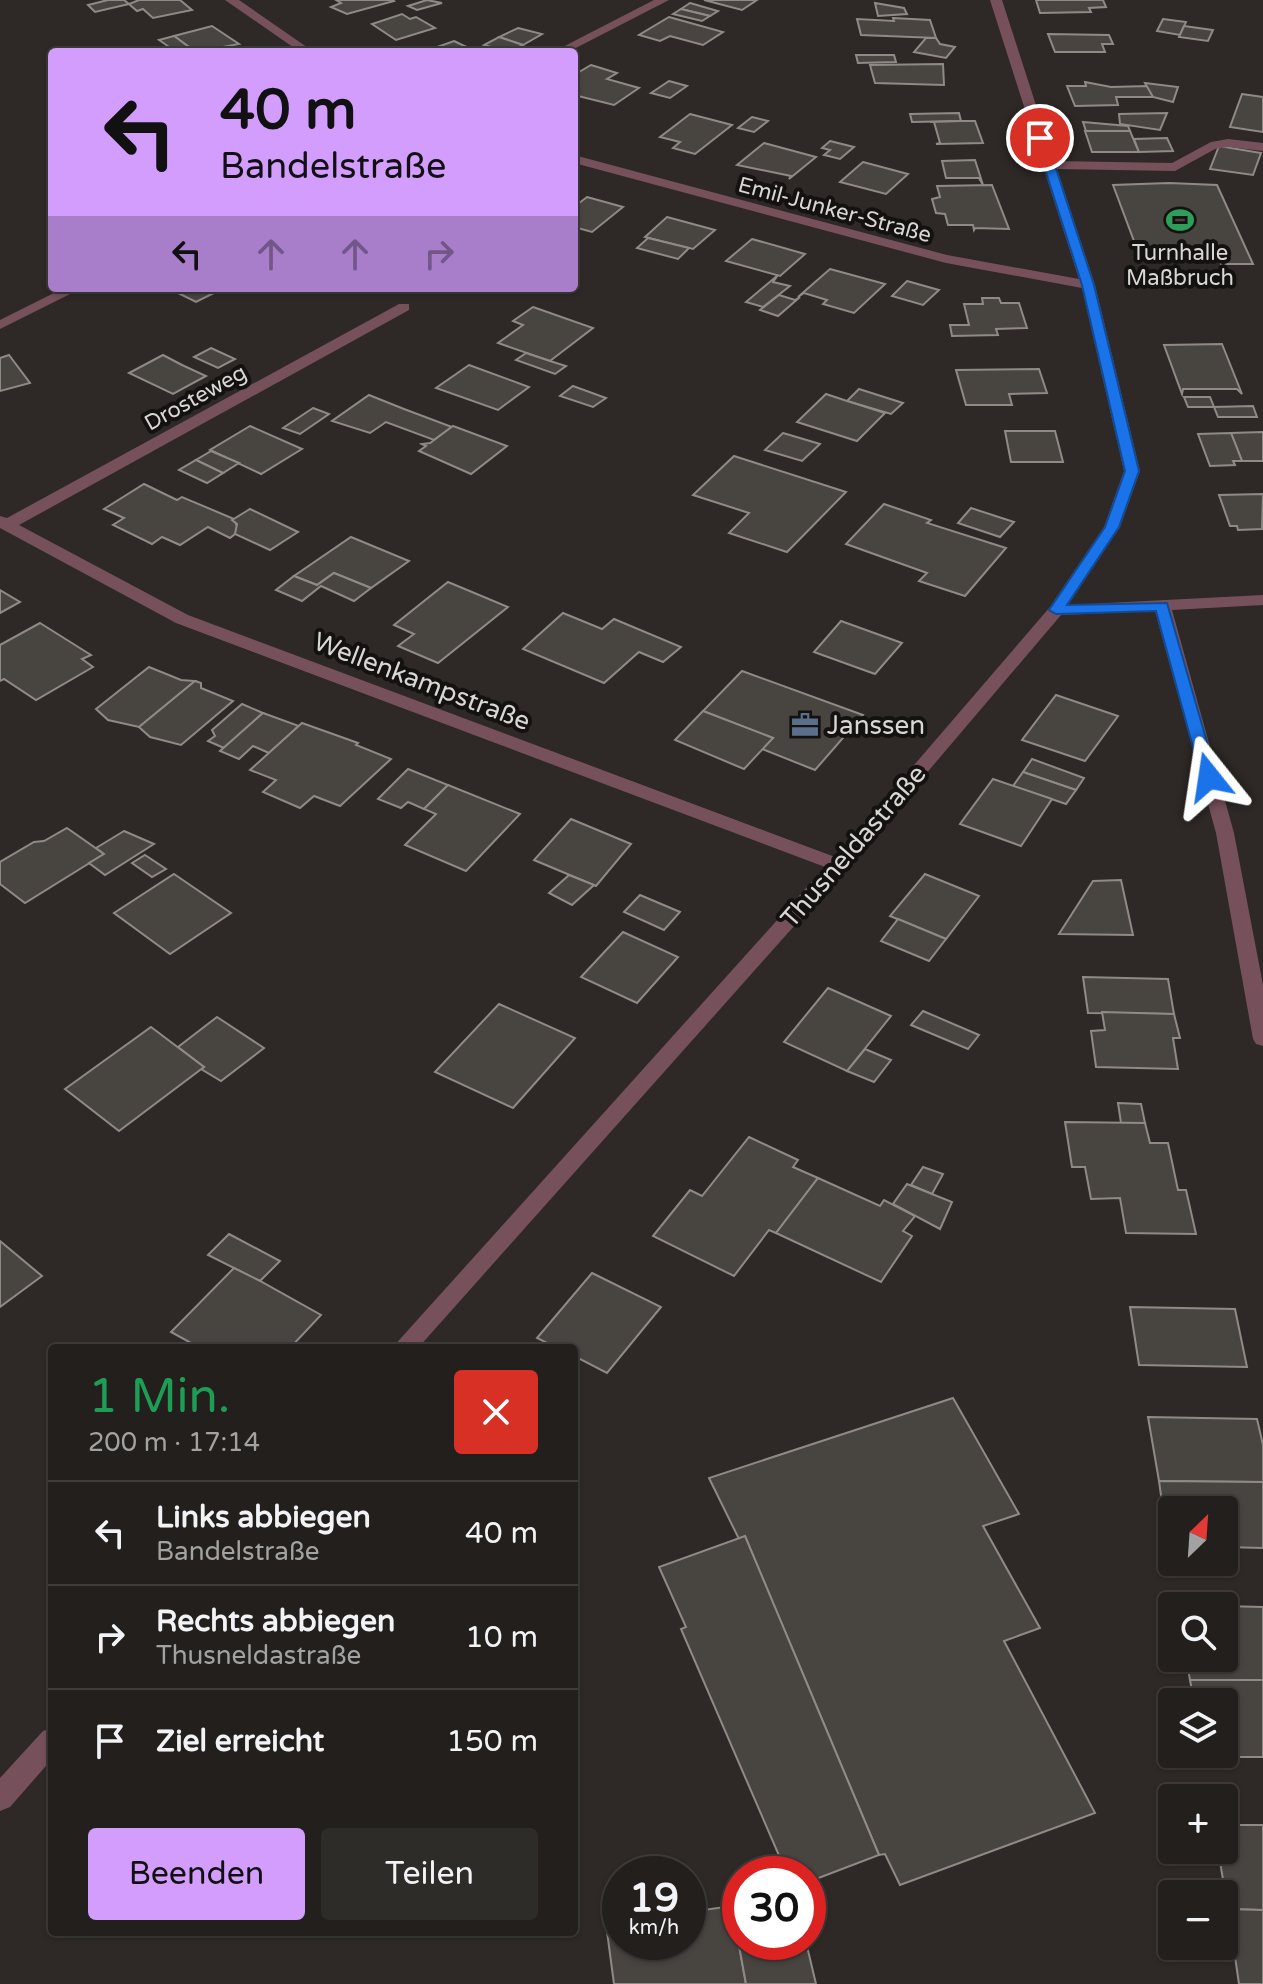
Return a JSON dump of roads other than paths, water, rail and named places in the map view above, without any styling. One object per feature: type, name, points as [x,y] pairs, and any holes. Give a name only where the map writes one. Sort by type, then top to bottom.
[{"type":"street","points":[[231,0],[302,48]]},
{"type":"street","points":[[567,48],[663,0]]},
{"type":"street","name":"Thusneldastraße","points":[[408,1344],[838,865],[1056,610],[1112,527],[1132,471],[1088,285],[996,0]]},
{"type":"street","points":[[1049,165],[1152,169],[1175,167],[1211,146],[1228,143],[1263,147]]},
{"type":"street","name":"Emil-Junker-Straße","points":[[578,160],[946,259],[1088,285]]},
{"type":"street","points":[[0,325],[67,292]]},
{"type":"street","name":"Drosteweg","points":[[3,523],[404,307]]},
{"type":"street","name":"Wellenkampstraße","points":[[3,523],[182,619],[838,865]]},
{"type":"street","points":[[1056,610],[1263,600]]},
{"type":"street","points":[[1162,606],[1225,833],[1263,1039]]},
{"type":"street","points":[[0,1798],[48,1744]]},
{"type":"place","name":"Turnhalle Maßbruch","points":[[1180,220]]},
{"type":"place","name":"Janssen","points":[[805,725]]}]
